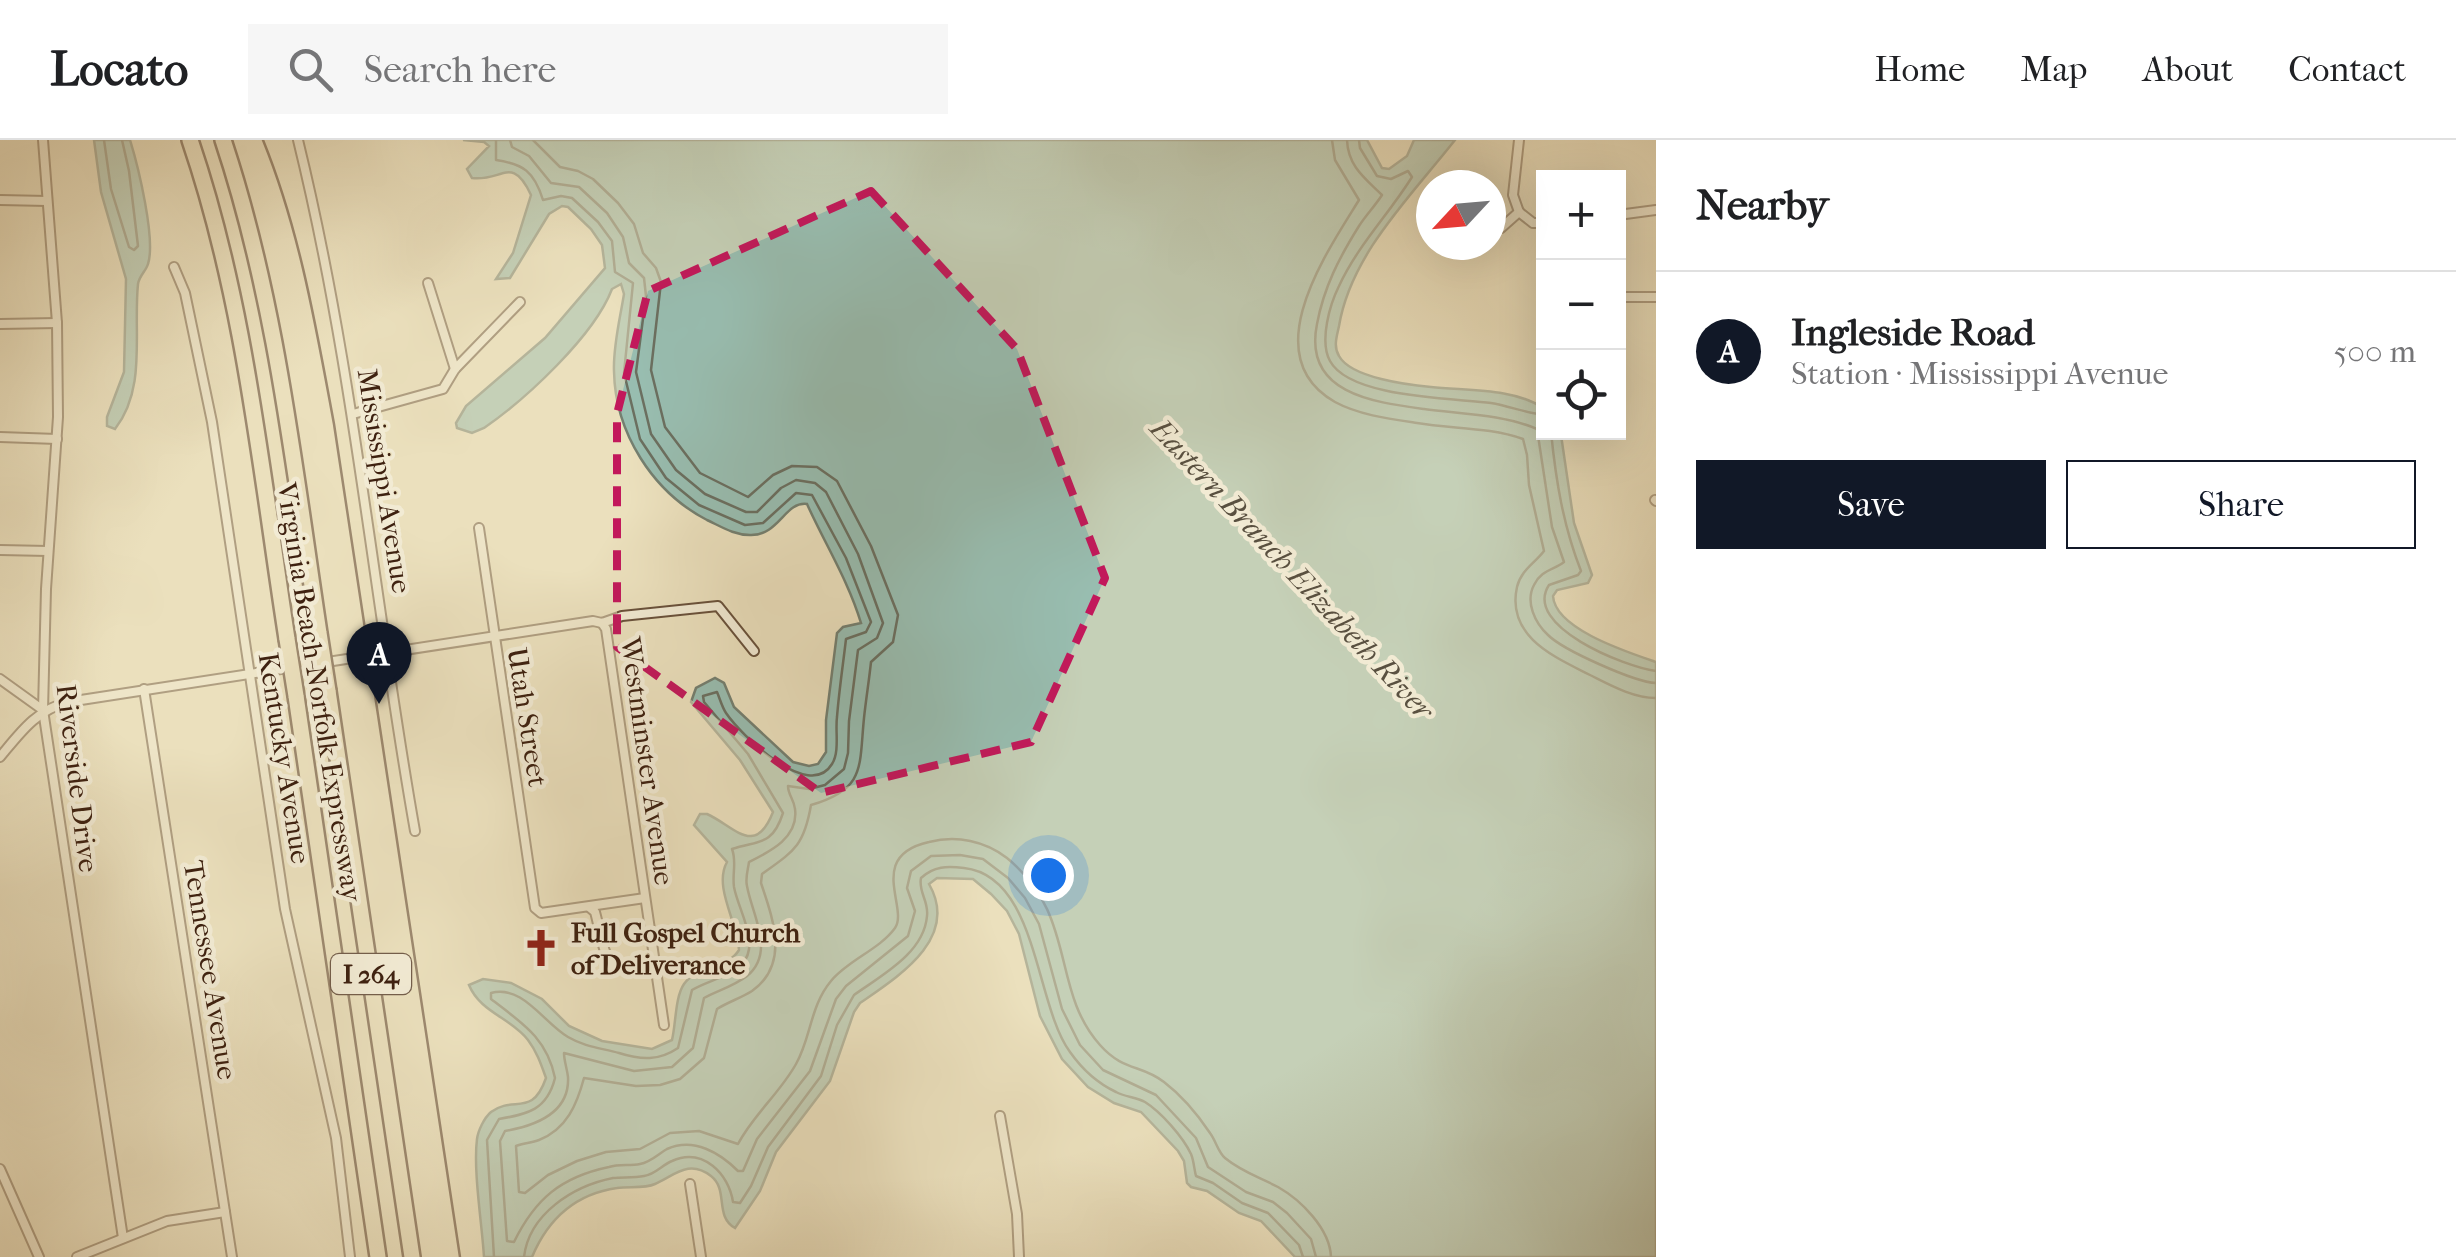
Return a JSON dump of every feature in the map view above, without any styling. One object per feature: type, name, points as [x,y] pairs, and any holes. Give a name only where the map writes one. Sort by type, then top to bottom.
[{"type":"highway","name":"Virginia Beach-Norfolk Expressway","points":[[190,140],[214,218],[236,314],[378,1257]]},
{"type":"highway","name":"Virginia Beach-Norfolk Expressway","points":[[223,140],[257,263],[273,339],[412,1257]]},
{"type":"street","name":"Riverside Drive","points":[[43,140],[57,323],[56,439],[43,710],[124,1238]]},
{"type":"street","name":"Mississippi Avenue","points":[[298,140],[320,230],[353,414],[415,831]]},
{"type":"street","points":[[1519,140],[1513,195],[1519,212],[1536,223]]},
{"type":"street","points":[[0,200],[47,201]]},
{"type":"street","points":[[1626,214],[1656,210]]},
{"type":"street","points":[[1506,224],[1519,212]]},
{"type":"street","name":"Kentucky Avenue","points":[[174,267],[185,293],[212,422],[284,909],[336,1138],[350,1257]]},
{"type":"street","points":[[428,284],[455,370]]},
{"type":"street","points":[[1626,296],[1656,297]]},
{"type":"street","points":[[353,414],[438,392],[520,302]]},
{"type":"street","points":[[0,324],[57,323]]},
{"type":"street","points":[[0,437],[56,439]]},
{"type":"street","name":"Utah Street","points":[[479,528],[538,912],[587,906]]},
{"type":"street","points":[[0,550],[48,550]]},
{"type":"street","points":[[0,757],[43,710],[68,702],[593,621],[602,623],[622,616],[712,604],[723,609],[754,651]]},
{"type":"street","name":"Westminster Avenue","points":[[602,623],[606,629],[664,1025]]},
{"type":"street","points":[[0,679],[43,710]]},
{"type":"street","name":"Tennessee Avenue","points":[[144,690],[232,1257]]},
{"type":"street","points":[[587,906],[645,898]]},
{"type":"street","points":[[587,906],[595,912],[601,949],[609,962],[626,970],[656,969]]},
{"type":"street","points":[[1000,1116],[1015,1200],[1019,1257]]},
{"type":"street","points":[[0,1170],[39,1257]]},
{"type":"street","points":[[690,1184],[701,1257]]},
{"type":"street","points":[[77,1257],[167,1221],[225,1212]]},
{"type":"highlighted area","points":[[871,191],[1017,349],[1105,578],[1031,742],[821,793],[617,647],[617,414],[648,291]]},
{"type":"water","points":[[94,140],[130,140],[150,238],[148,264],[138,284],[135,378],[125,413],[115,429],[107,426],[107,417],[124,372],[126,279],[101,192]]},
{"type":"water","name":"Eastern Branch Elizabeth River","points":[[463,140],[1367,140],[1382,168],[1389,169],[1407,156],[1414,140],[1455,140],[1430,170],[1416,170],[1416,187],[1369,250],[1346,300],[1336,348],[1345,364],[1381,379],[1504,394],[1536,404],[1536,440],[1562,440],[1574,523],[1592,575],[1588,583],[1557,590],[1553,596],[1557,608],[1594,638],[1656,662],[1656,1257],[1295,1257],[1261,1221],[1239,1213],[1207,1191],[1191,1187],[1178,1151],[1141,1112],[1114,1103],[1088,1087],[1062,1059],[1040,1016],[1019,934],[1007,911],[973,879],[937,878],[929,884],[937,904],[937,922],[931,938],[907,968],[860,1003],[830,1081],[776,1152],[760,1191],[735,1228],[725,1217],[716,1182],[703,1171],[689,1169],[651,1186],[602,1191],[576,1202],[546,1231],[532,1257],[484,1257],[476,1166],[479,1132],[491,1112],[499,1107],[535,1098],[546,1078],[528,1040],[480,1002],[469,985],[483,979],[511,983],[542,999],[569,1026],[602,1041],[652,1049],[672,1040],[684,984],[696,974],[727,961],[739,950],[723,882],[727,862],[694,825],[700,814],[707,814],[751,836],[766,826],[773,812],[740,760],[691,702],[696,688],[715,678],[724,683],[734,707],[793,762],[818,764],[826,752],[837,633],[843,627],[861,623],[807,504],[793,508],[760,534],[739,534],[688,508],[654,477],[630,438],[616,394],[614,362],[624,294],[621,284],[612,289],[575,346],[519,401],[484,428],[472,433],[457,428],[466,406],[545,338],[605,268],[602,245],[591,229],[562,206],[549,214],[510,278],[496,279],[513,253],[531,195],[512,173],[472,178],[467,169],[489,146]]},
{"type":"tram line","points":[[263,140],[297,244],[334,424],[460,1257]]},
{"type":"place","name":"Ingleside Road","points":[[379,704]]},
{"type":"place","name":"Full Gospel Church of Deliverance","points":[[541,948]]}]
